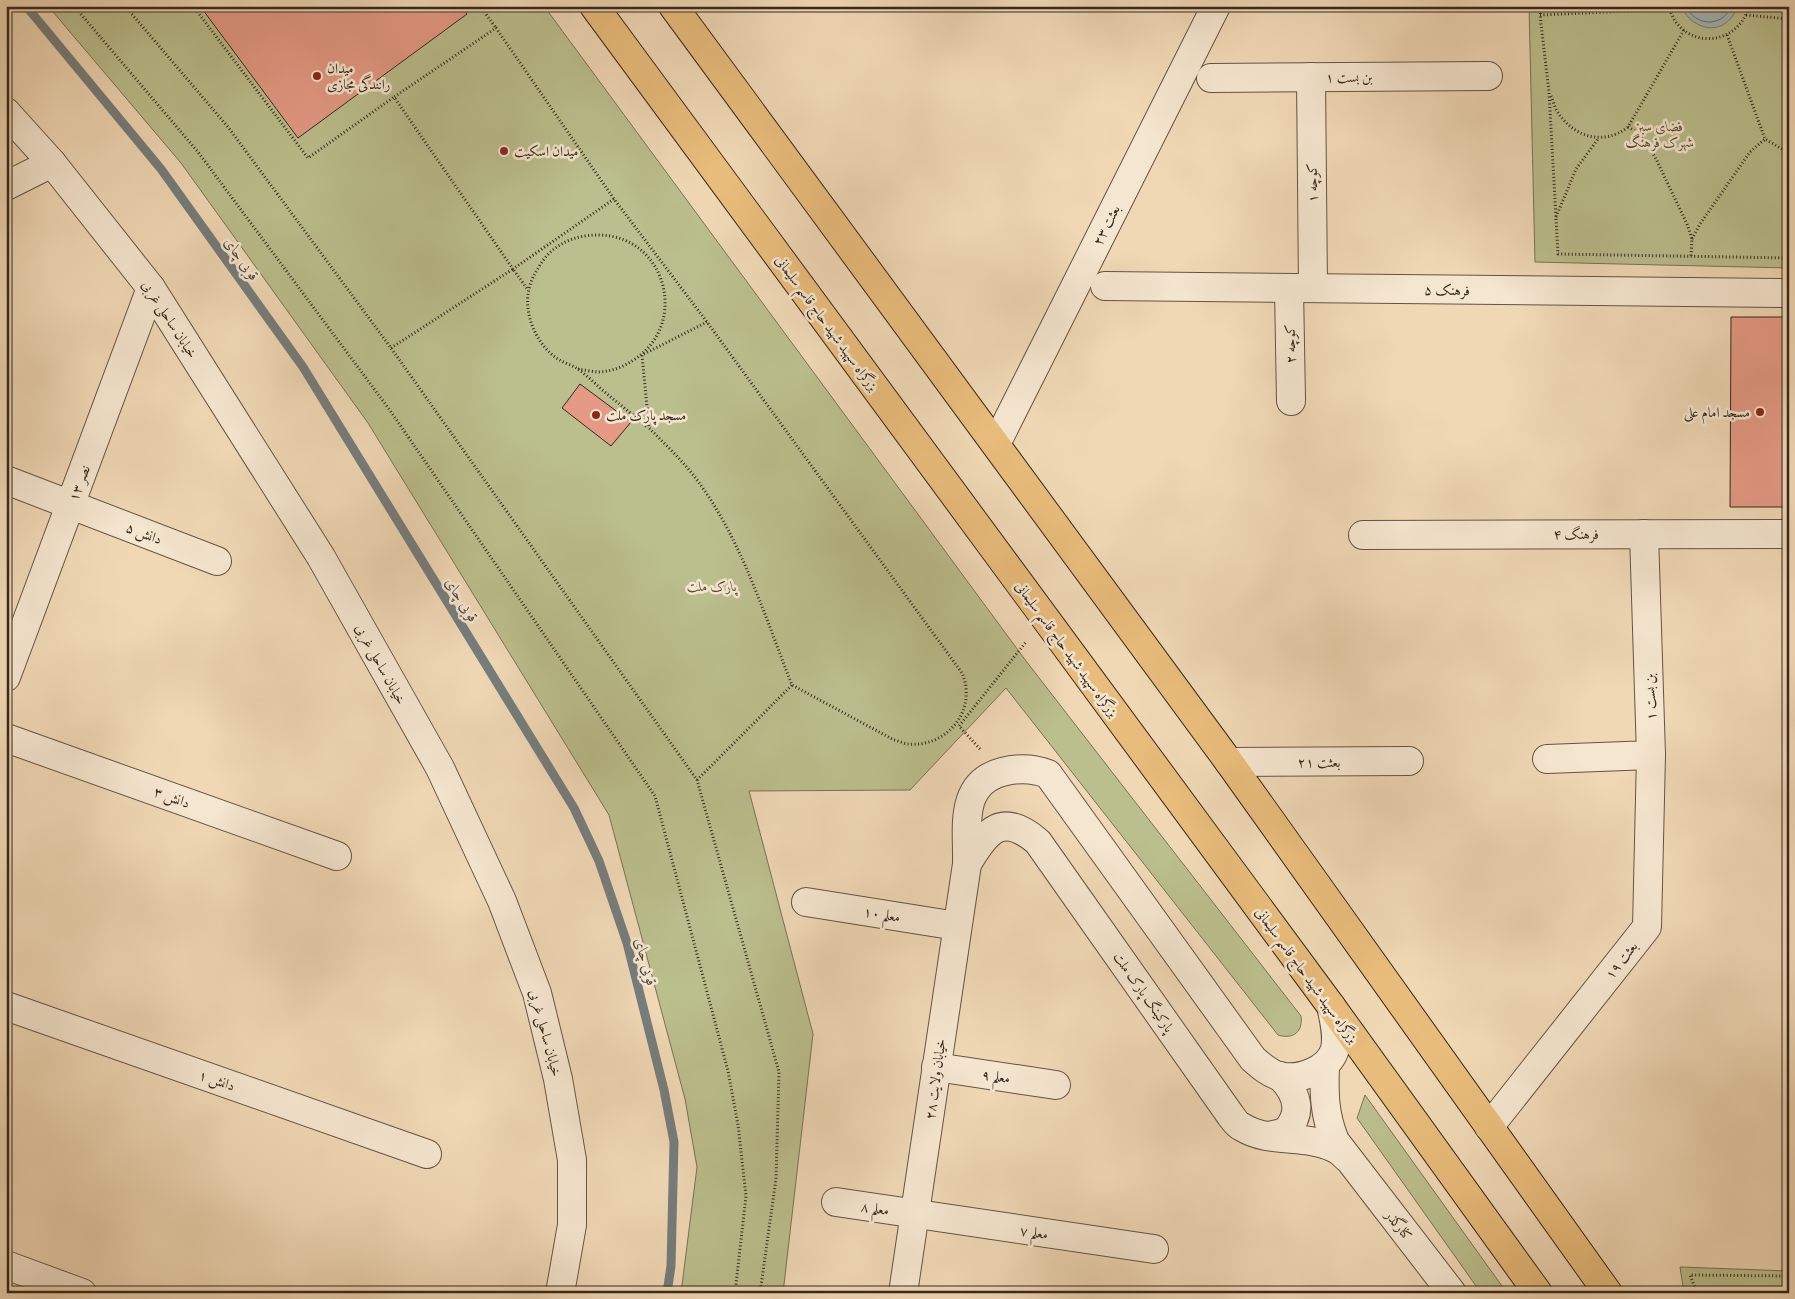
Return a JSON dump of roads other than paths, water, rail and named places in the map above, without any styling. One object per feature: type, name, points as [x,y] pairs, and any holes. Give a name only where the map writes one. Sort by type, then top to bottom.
[{"type":"highway","name":"بزرگراه سپهبد شهید حاج قاسم سلیمانی","points":[[594,6],[1330,1006],[1538,1293]]},
{"type":"highway","points":[[673,6],[1229,762],[1608,1293]]},
{"type":"street","name":"بعثت ۲۳","points":[[996,444],[1216,6]]},
{"type":"street","name":"بن بست ۱","points":[[1211,78],[1488,76]]},
{"type":"street","name":"کوچه ۱","points":[[1301,288],[1311,77]]},
{"type":"street","name":"خیابان ساحلی غربی","points":[[6,112],[52,163],[152,288],[321,557],[440,768],[502,901],[537,993],[558,1079],[572,1160],[572,1225],[560,1293]]},
{"type":"street","points":[[6,186],[52,163]]},
{"type":"street","name":"فرهنک ۵","points":[[1105,286],[1789,293]]},
{"type":"street","name":"نصر ۱۳","points":[[6,677],[152,288]]},
{"type":"street","name":"کوچه ۲","points":[[1290,401],[1301,288]]},
{"type":"street","name":"دانش ۵","points":[[6,480],[217,561]]},
{"type":"street","name":"بن بست ۱","points":[[1644,534],[1652,755]]},
{"type":"street","name":"فرهنگ ۴","points":[[1363,535],[1789,534]]},
{"type":"street","name":"دانش ۳","points":[[6,738],[337,856]]},
{"type":"street","points":[[1548,759],[1652,755]]},
{"type":"street","name":"بعثت ۱۹","points":[[1489,1128],[1647,927],[1652,755]]},
{"type":"street","name":"بعثت ۲۱","points":[[1229,762],[1409,761]]},
{"type":"street","points":[[968,864],[968,814],[970,798],[976,786],[992,775],[1010,770],[1030,770],[1048,774],[1253,1059],[1265,1070],[1280,1076],[1296,1077],[1311,1073],[1324,1064],[1334,1052],[1336,1042],[1335,1023],[1330,1006]]},
{"type":"street","name":"پارکینگ پارک ملت","points":[[968,864],[980,842],[996,828],[1008,827],[1028,833],[1038,842],[1230,1116],[1240,1126],[1251,1132],[1325,1144],[1336,1148],[1346,1157]]},
{"type":"street","name":"خیابان ولایت ۲۸","points":[[903,1293],[957,926],[968,864]]},
{"type":"street","name":"معلم ۱۰","points":[[806,902],[957,926]]},
{"type":"street","name":"دانش ۱","points":[[6,1006],[427,1154]]},
{"type":"street","points":[[1324,1064],[1324,1101],[1330,1129],[1335,1141],[1346,1157]]},
{"type":"street","name":"معلم ۹","points":[[936,1067],[1056,1085]]},
{"type":"street","points":[[1268,1136],[1285,1132],[1296,1114],[1297,1105],[1293,1095],[1288,1085],[1280,1076]]},
{"type":"street","name":"کنارگذر","points":[[1346,1157],[1452,1293]]},
{"type":"street","name":"معلم ۸","points":[[836,1202],[914,1214]]},
{"type":"street","name":"معلم ۷","points":[[914,1214],[1154,1249]]},
{"type":"street","points":[[6,1265],[82,1293]]},
{"type":"water","points":[[1681,6],[1737,6],[1733,16],[1726,23],[1710,28],[1694,22],[1686,15]]},
{"type":"waterway","name":"قوبی چای","points":[[26,6],[161,169],[303,367],[574,808],[599,861],[627,943],[664,1090],[674,1142],[671,1266],[667,1293]]},
{"type":"place","name":"میدان رانندگی مجازی","points":[[317,76]]},
{"type":"place","name":"میدان اسکیت","points":[[504,151]]},
{"type":"place","name":"مسجد امام علی","points":[[1760,412]]},
{"type":"place","name":"مسجد پارک ملت","points":[[596,415]]},
{"type":"park label","name":"فضای سبز شهرک فرهنگ","points":[[1660,134]]},
{"type":"park label","name":"پارک ملت","points":[[712,586]]}]
